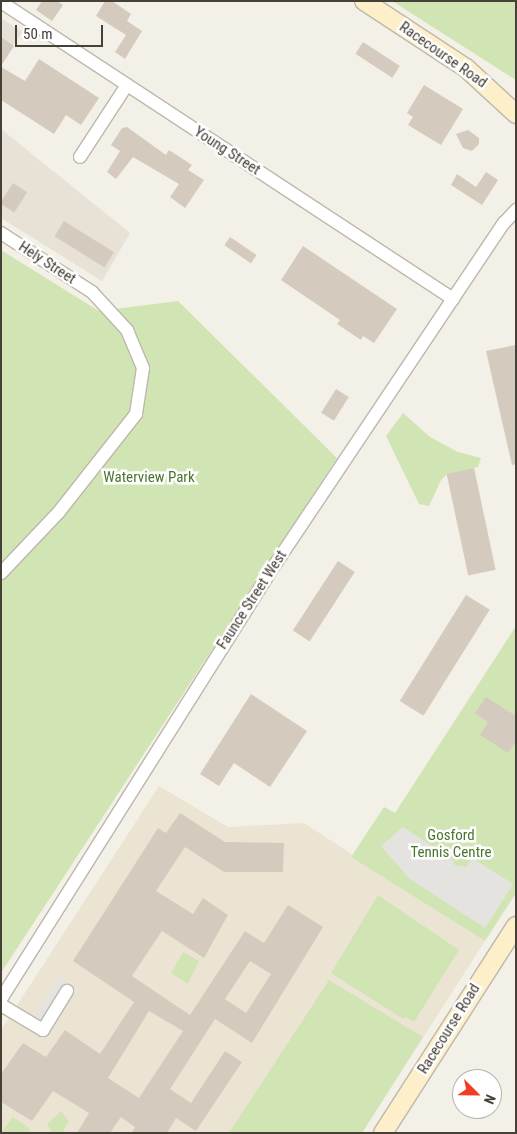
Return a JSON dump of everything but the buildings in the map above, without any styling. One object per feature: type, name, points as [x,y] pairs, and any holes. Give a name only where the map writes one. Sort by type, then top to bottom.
[{"type":"main road","name":"Racecourse Road","points":[[364,1],[466,68],[516,114]]},
{"type":"main road","name":"Racecourse Road","points":[[383,1133],[516,926]]},
{"type":"street","name":"Young Street","points":[[1,2],[453,299]]},
{"type":"street","points":[[80,157],[127,85]]},
{"type":"street","name":"Faunce Street West","points":[[1,999],[272,568],[453,299],[516,210]]},
{"type":"street","name":"Hely Street","points":[[1,233],[92,292],[127,330],[143,368],[136,414],[58,512],[1,573]]},
{"type":"street","points":[[1,1005],[43,1030],[67,991]]},
{"type":"shaded area","points":[[1,18],[22,32],[1,62]]},
{"type":"shaded area","points":[[1,129],[130,233],[102,281],[1,218]]},
{"type":"shaded area","points":[[159,786],[228,827],[304,823],[485,941],[362,1133],[1,1133],[1,1030]]},
{"type":"shaded area","points":[[403,827],[455,861],[453,864],[466,867],[472,858],[513,884],[485,928],[409,878],[381,846]]},
{"type":"shaded area","points":[[59,977],[78,989],[51,1034],[42,1038],[27,1029]]},
{"type":"green space","points":[[392,1],[516,1],[516,80]]},
{"type":"green space","name":"Waterview Park","points":[[1,250],[99,311],[178,301],[337,458],[1,973]]},
{"type":"green space","points":[[403,413],[430,437],[458,452],[481,458],[478,467],[447,474],[441,480],[429,506],[419,504],[386,436]]},
{"type":"green space","name":"Gosford Tennis Centre","points":[[516,626],[516,893],[485,941],[351,857],[384,807],[395,813]]},
{"type":"green space","points":[[378,895],[459,950],[414,1022],[406,1017],[403,1019],[331,973]]},
{"type":"green space","points":[[183,952],[199,961],[188,984],[171,973]]},
{"type":"green space","points":[[329,980],[423,1037],[362,1133],[229,1133]]},
{"type":"green space","points":[[61,1111],[69,1121],[62,1133],[52,1133],[47,1124]]},
{"type":"green space","points":[[13,1117],[29,1128],[30,1133],[1,1133]]}]
